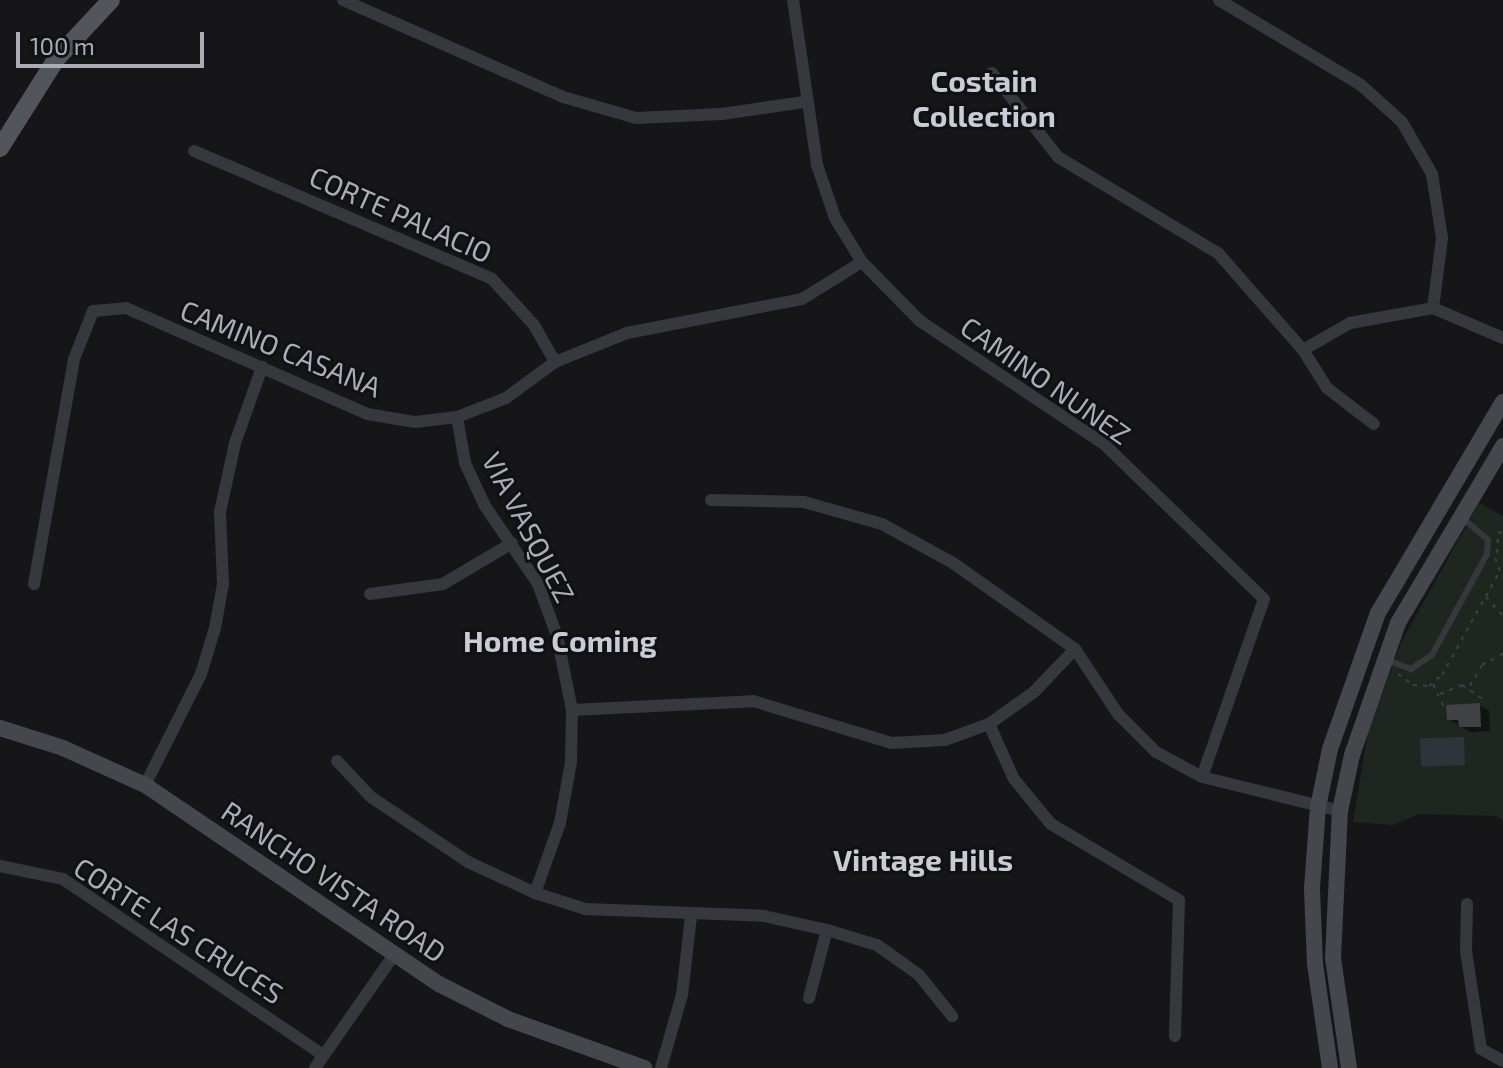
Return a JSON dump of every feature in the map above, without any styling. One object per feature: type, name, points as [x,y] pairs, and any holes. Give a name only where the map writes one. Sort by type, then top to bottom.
[{"type":"main road","points":[[0,148],[57,58],[111,0]]},
{"type":"main road","points":[[1330,1068],[1315,964],[1312,888],[1318,807],[1348,690],[1378,613],[1503,402]]},
{"type":"main road","points":[[1349,1068],[1333,958],[1340,811],[1391,662],[1398,623],[1503,446]]},
{"type":"main road","name":"RANCHO VISTA ROAD","points":[[0,728],[63,748],[145,785],[393,956],[508,1019],[644,1068]]},
{"type":"street","points":[[343,0],[563,97],[636,118],[722,114],[804,102]]},
{"type":"street","name":"CAMINO NUNEZ","points":[[793,0],[804,102],[835,218],[862,262],[920,321],[1105,445],[1264,599],[1202,777]]},
{"type":"street","points":[[1219,0],[1361,85],[1402,122],[1432,174],[1442,238],[1433,308]]},
{"type":"street","points":[[992,73],[1058,157],[1218,253],[1303,350],[1327,388],[1374,424]]},
{"type":"street","name":"CORTE PALACIO","points":[[194,151],[492,279],[534,325],[555,362]]},
{"type":"street","name":"CAMINO CASANA","points":[[34,584],[53,459],[74,359],[93,311],[126,308],[367,414],[415,422],[457,417],[506,398],[555,362],[627,333],[802,299],[862,262]]},
{"type":"street","points":[[1303,350],[1350,323],[1433,308],[1503,338]]},
{"type":"street","points":[[145,785],[201,674],[215,628],[223,584],[220,512],[235,443],[262,367]]},
{"type":"street","name":"VIA VASQUEZ","points":[[457,417],[465,463],[538,584],[557,636],[572,710],[571,762],[560,823],[535,893]]},
{"type":"street","points":[[711,500],[804,502],[882,524],[953,563],[1075,649],[1118,714],[1156,752],[1202,777],[1340,811]]},
{"type":"street","points":[[370,594],[443,584],[512,543]]},
{"type":"street","points":[[572,710],[753,701],[891,743],[945,740],[989,724],[1034,692],[1075,649]]},
{"type":"street","points":[[989,724],[1014,779],[1051,824],[1179,900],[1175,1036]]},
{"type":"street","points":[[337,761],[371,797],[468,862],[535,893],[585,909],[691,916],[764,916],[827,930],[877,945],[919,975],[952,1016]]},
{"type":"street","name":"CORTE LAS CRUCES","points":[[0,866],[63,879],[323,1055]]},
{"type":"street","points":[[1467,904],[1466,951],[1481,1049],[1503,1061]]},
{"type":"street","points":[[661,1068],[682,995],[691,916]]},
{"type":"street","points":[[809,998],[827,930]]},
{"type":"street","points":[[315,1068],[393,956]]},
{"type":"lane","points":[[1391,662],[1411,669],[1432,655],[1487,554],[1488,540],[1461,518]]},
{"type":"path","points":[[1391,662],[1398,676],[1413,685],[1432,683],[1449,666],[1500,571],[1495,558],[1498,533],[1503,532]]},
{"type":"path","points":[[1485,597],[1503,616]]},
{"type":"path","points":[[1470,687],[1482,665],[1503,654]]},
{"type":"path","points":[[1432,683],[1440,694],[1444,708]]},
{"type":"path","points":[[1440,694],[1455,685],[1470,687],[1483,699]]},
{"type":"shaded area","points":[[1479,503],[1503,516],[1503,821],[1497,816],[1420,814],[1393,825],[1353,822],[1368,732],[1402,641]]},
{"type":"shaded area","points":[[1464,737],[1465,765],[1421,767],[1420,739]]},
{"type":"building","points":[[1480,703],[1481,727],[1459,727],[1458,720],[1447,720],[1446,705]]},
{"type":"district","name":"Costain Collection","points":[[984,97]]},
{"type":"district","name":"Home Coming","points":[[560,640]]},
{"type":"district","name":"Vintage Hills","points":[[923,859]]}]
